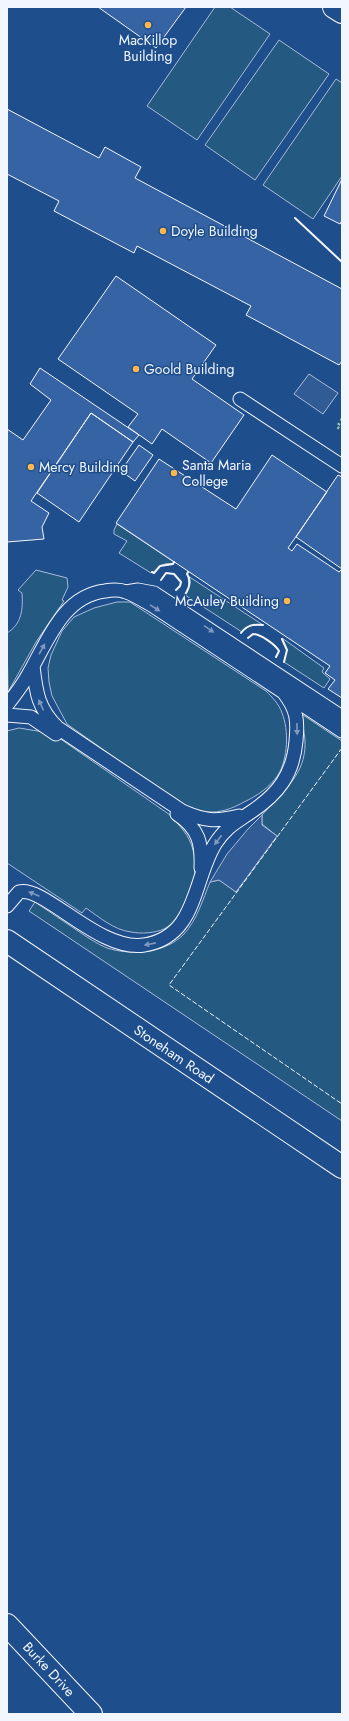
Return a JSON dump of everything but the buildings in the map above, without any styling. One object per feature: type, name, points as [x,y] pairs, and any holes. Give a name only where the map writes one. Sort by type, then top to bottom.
[{"type":"street","points":[[334,7],[342,12]]},
{"type":"street","name":"Stoneham Road","points":[[7,941],[342,1167]]},
{"type":"street","name":"Burke Drive","points":[[7,1625],[91,1714]]},
{"type":"lane","points":[[240,399],[342,466]]},
{"type":"lane","points":[[7,706],[66,612],[78,600],[96,592],[112,590],[126,592],[138,590],[154,593],[342,717]]},
{"type":"lane","points":[[126,592],[153,606],[342,731]]},
{"type":"lane","points":[[185,613],[190,631]]},
{"type":"lane","points":[[248,655],[253,673]]},
{"type":"lane","points":[[33,666],[35,686],[39,703],[45,713],[58,728],[182,811],[195,817],[215,821],[250,812]]},
{"type":"lane","points":[[7,906],[19,892],[29,892],[45,900],[99,935],[126,944],[142,946],[157,943],[171,934],[184,919],[192,904],[209,856],[216,843],[234,822],[276,793],[287,776],[293,761],[297,731],[294,706],[284,693]]},
{"type":"lane","points":[[7,715],[24,716],[36,720],[187,821],[196,832],[200,842],[202,854],[201,879]]},
{"type":"shaded area","points":[[215,7],[230,7],[270,34],[197,140],[147,106]]},
{"type":"shaded area","points":[[279,40],[329,74],[255,180],[205,145]]},
{"type":"shaded area","points":[[336,79],[342,83],[342,176],[313,219],[263,185]]},
{"type":"shaded area","points":[[309,374],[338,393],[323,414],[294,394]]},
{"type":"shaded area","points":[[117,524],[174,562],[173,564],[164,564],[154,573],[151,573],[119,553],[127,541],[114,534]]},
{"type":"shaded area","points":[[36,570],[67,578],[68,587],[62,600],[64,601],[36,642],[8,692],[7,633],[19,621],[22,610],[22,593],[18,590]]},
{"type":"shaded area","points":[[188,576],[263,625],[252,626],[242,632],[185,595],[189,587]]},
{"type":"shaded area","points":[[117,602],[130,602],[266,691],[275,701],[281,710],[286,728],[286,753],[278,775],[263,791],[249,800],[225,810],[212,812],[194,808],[177,802],[67,724],[52,696],[48,668],[51,655],[62,631],[74,617],[94,608]]},
{"type":"shaded area","points":[[282,638],[324,668],[322,672],[330,679],[324,688],[284,662],[287,650]]},
{"type":"shaded area","points":[[300,713],[342,741],[342,1121],[29,911],[35,902],[85,936],[107,948],[127,952],[158,949],[177,940],[184,934],[193,922],[210,882],[219,880],[236,892],[277,836],[262,824],[262,815],[287,788],[302,764],[305,744]]},
{"type":"shaded area","points":[[19,728],[50,733],[62,740],[170,815],[184,831],[192,845],[195,866],[194,878],[189,895],[181,912],[170,925],[164,929],[148,933],[135,933],[119,929],[107,923],[86,908],[82,913],[7,863],[7,731]]},
{"type":"shaded area","points":[[262,815],[262,825],[277,836],[236,892],[219,880],[210,882],[227,854]]},
{"type":"hedge","points":[[342,419],[337,427],[342,430]]},
{"type":"fence","points":[[342,748],[169,985],[342,1104]]},
{"type":"wall","points":[[295,218],[342,262]]},
{"type":"wall","points":[[152,572],[154,573],[160,566],[173,564],[174,562]]},
{"type":"wall","points":[[184,596],[189,585],[188,572]]},
{"type":"wall","points":[[161,580],[166,573],[174,574],[181,582],[180,586],[176,590]]},
{"type":"wall","points":[[241,633],[250,626],[263,625]]},
{"type":"wall","points":[[248,638],[253,634],[256,634],[267,640],[279,651],[276,657]]},
{"type":"wall","points":[[282,639],[287,650],[284,662]]},
{"type":"place","name":"MacKillop Building","points":[[148,25]]},
{"type":"place","name":"Doyle Building","points":[[163,231]]},
{"type":"place","name":"Goold Building","points":[[136,369]]},
{"type":"place","name":"Mercy Building","points":[[31,467]]},
{"type":"place","name":"Santa Maria College","points":[[174,473]]},
{"type":"place","name":"McAuley Building","points":[[287,601]]}]
